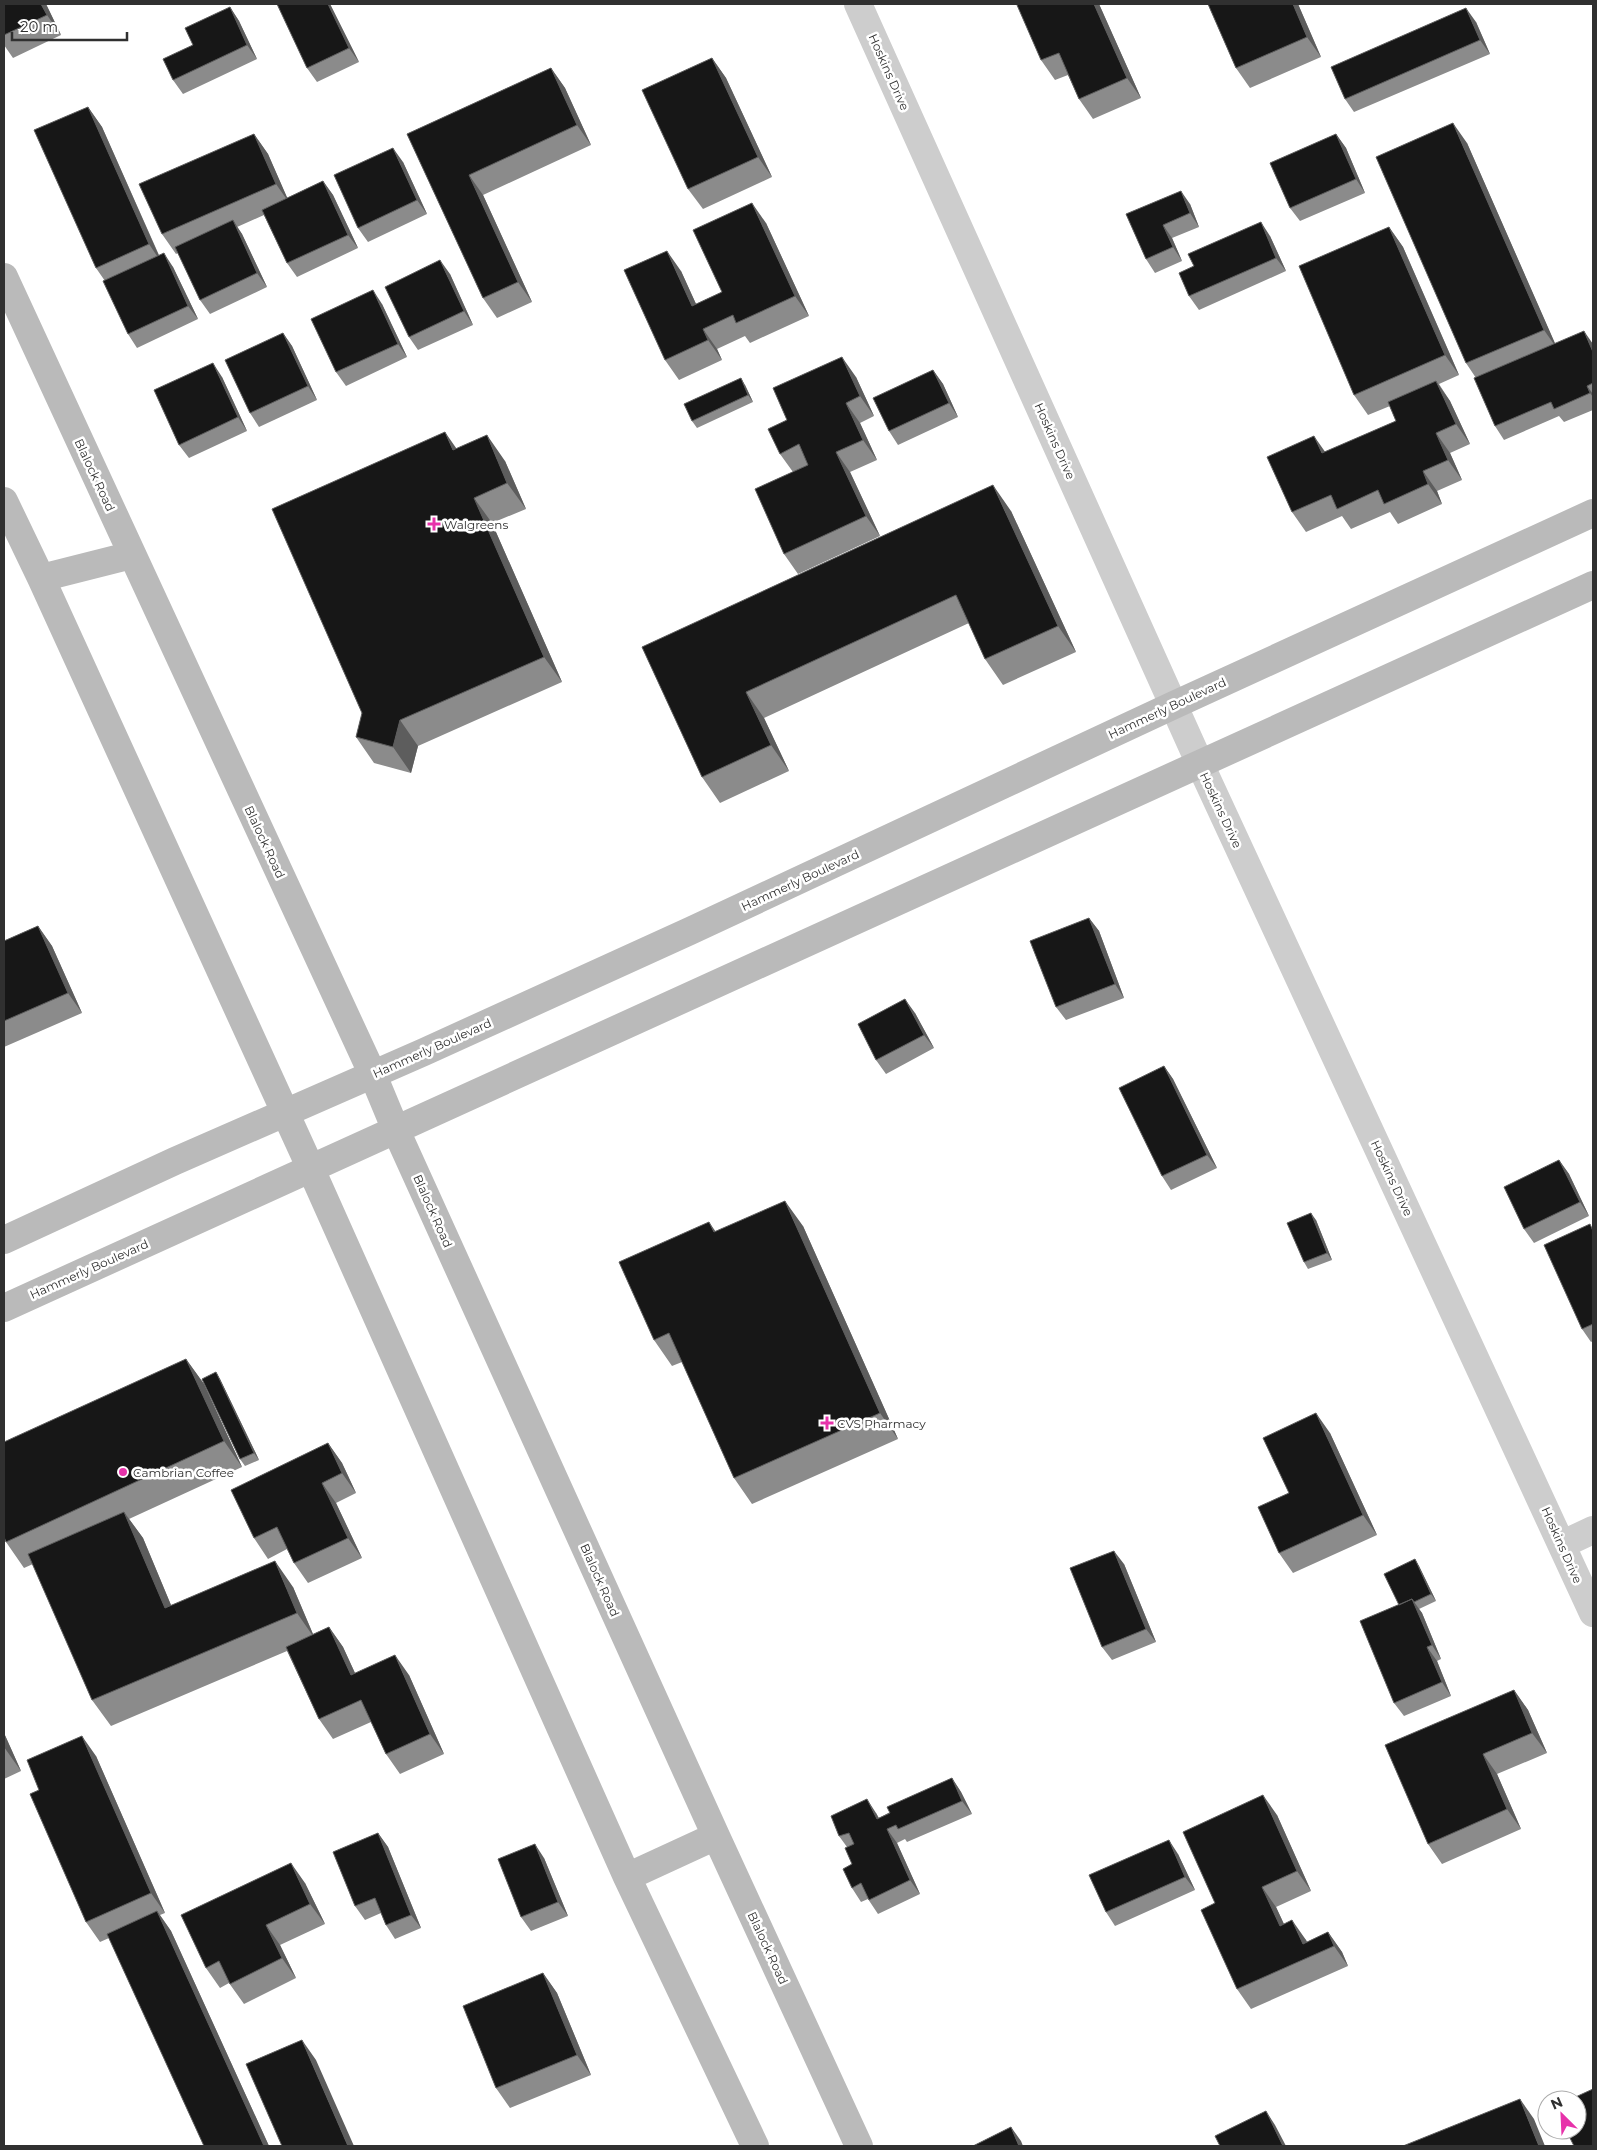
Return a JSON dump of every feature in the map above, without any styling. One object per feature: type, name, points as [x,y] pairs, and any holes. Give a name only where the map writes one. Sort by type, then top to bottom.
[{"type":"main road","name":"Blalock Road","points":[[4,277],[373,1075],[395,1128],[716,1836],[859,2146]]},
{"type":"main road","points":[[4,501],[41,578],[310,1169],[627,1877],[755,2146]]},
{"type":"main road","name":"Hammerly Boulevard","points":[[4,1240],[175,1161],[373,1075],[690,931],[1174,705],[1593,513]]},
{"type":"main road","points":[[41,578],[132,555]]},
{"type":"main road","name":"Hammerly Boulevard","points":[[4,1308],[310,1169],[395,1128],[1593,585]]},
{"type":"main road","points":[[627,1877],[716,1836]]},
{"type":"street","name":"Hoskins Drive","points":[[858,4],[1200,764],[1593,1613]]},
{"type":"street","points":[[1562,1544],[1593,1530]]},
{"type":"building","points":[[4,4],[41,4],[47,15],[4,35]]},
{"type":"building","points":[[277,4],[328,4],[349,48],[307,68]]},
{"type":"building","points":[[1094,4],[1127,78],[1079,99],[1059,53],[1041,60],[1017,5]]},
{"type":"building","points":[[1208,4],[1293,4],[1307,37],[1236,68]]},
{"type":"building","points":[[230,7],[247,45],[173,80],[163,59],[193,45],[185,28]]},
{"type":"building","points":[[1466,8],[1480,40],[1345,99],[1331,67]]},
{"type":"building","points":[[712,58],[758,157],[688,189],[642,90]]},
{"type":"building","points":[[551,68],[577,125],[469,175],[518,282],[483,298],[407,134]]},
{"type":"building","points":[[88,107],[149,244],[96,268],[34,130]]},
{"type":"building","points":[[1453,123],[1544,330],[1466,363],[1376,157]]},
{"type":"building","points":[[254,134],[276,184],[162,234],[139,184]]},
{"type":"building","points":[[1336,134],[1356,179],[1290,208],[1270,163]]},
{"type":"building","points":[[393,148],[417,200],[358,228],[334,175]]},
{"type":"building","points":[[323,181],[348,235],[287,263],[262,210]]},
{"type":"building","points":[[1181,191],[1190,213],[1163,225],[1173,247],[1146,259],[1126,214]]},
{"type":"building","points":[[752,203],[795,296],[736,323],[733,315],[703,329],[708,340],[665,360],[624,270],[667,251],[692,306],[722,292],[693,230]]},
{"type":"building","points":[[233,220],[257,273],[200,300],[175,247]]},
{"type":"building","points":[[1261,222],[1276,258],[1189,296],[1179,273],[1194,266],[1188,254]]},
{"type":"building","points":[[1389,227],[1445,355],[1354,395],[1299,266]]},
{"type":"building","points":[[164,253],[188,306],[128,334],[103,281]]},
{"type":"building","points":[[440,260],[464,311],[409,337],[385,287]]},
{"type":"building","points":[[373,290],[398,344],[336,372],[311,319]]},
{"type":"building","points":[[1584,331],[1593,352],[1593,383],[1587,386],[1590,393],[1554,409],[1551,402],[1495,426],[1474,378]]},
{"type":"building","points":[[283,333],[308,386],[250,413],[225,360]]},
{"type":"building","points":[[842,357],[860,396],[846,403],[863,440],[836,452],[866,516],[784,554],[755,489],[808,465],[799,444],[780,454],[768,429],[787,420],[773,388]]},
{"type":"building","points":[[213,363],[238,417],[179,445],[154,390]]},
{"type":"building","points":[[933,370],[949,403],[889,431],[873,398]]},
{"type":"building","points":[[741,378],[748,395],[692,421],[684,404]]},
{"type":"building","points":[[1436,381],[1456,424],[1436,433],[1448,460],[1423,471],[1428,484],[1384,504],[1378,490],[1337,509],[1331,495],[1292,512],[1267,457],[1314,436],[1322,453],[1396,421],[1388,402]]},
{"type":"building","name":"Walgreens","points":[[445,432],[453,450],[487,435],[507,483],[474,498],[544,657],[400,720],[393,747],[356,737],[362,713],[272,509]]},
{"type":"building","points":[[993,485],[1058,626],[985,659],[956,595],[746,692],[771,745],[702,777],[642,647]]},
{"type":"building","points":[[1089,918],[1115,984],[1056,1007],[1030,941]]},
{"type":"building","points":[[38,926],[68,993],[4,1021],[4,941]]},
{"type":"building","points":[[905,999],[924,1035],[876,1060],[858,1024]]},
{"type":"building","points":[[1164,1066],[1207,1155],[1162,1176],[1119,1088]]},
{"type":"building","points":[[1559,1160],[1580,1202],[1524,1229],[1504,1187]]},
{"type":"building","name":"CVS Pharmacy","points":[[785,1201],[880,1413],[734,1478],[669,1333],[654,1340],[619,1262],[709,1222],[714,1232]]},
{"type":"building","points":[[1311,1213],[1327,1253],[1304,1262],[1287,1223]]},
{"type":"building","points":[[1590,1224],[1593,1231],[1593,1324],[1582,1329],[1544,1245]]},
{"type":"building","name":"Cambrian Coffee","points":[[186,1359],[224,1441],[6,1542],[4,1537],[4,1442]]},
{"type":"building","points":[[216,1372],[254,1453],[240,1459],[202,1379]]},
{"type":"building","points":[[1316,1413],[1363,1515],[1279,1553],[1258,1507],[1289,1493],[1263,1438]]},
{"type":"building","points":[[328,1443],[342,1473],[322,1483],[348,1538],[294,1563],[277,1527],[254,1538],[231,1490]]},
{"type":"building","points":[[124,1512],[165,1608],[275,1561],[297,1613],[92,1700],[28,1554]]},
{"type":"building","points":[[1114,1551],[1146,1629],[1102,1647],[1070,1568]]},
{"type":"building","points":[[1415,1559],[1431,1594],[1414,1602],[1412,1599],[1399,1605],[1384,1574]]},
{"type":"building","points":[[1412,1599],[1432,1645],[1427,1647],[1442,1682],[1394,1703],[1360,1621]]},
{"type":"building","points":[[329,1627],[351,1675],[395,1655],[430,1734],[386,1754],[361,1700],[319,1719],[286,1647]]},
{"type":"building","points":[[1514,1690],[1532,1733],[1483,1754],[1507,1809],[1428,1844],[1385,1745]]},
{"type":"building","points":[[82,1736],[151,1893],[86,1922],[30,1794],[39,1790],[27,1760]]},
{"type":"building","points":[[952,1778],[962,1801],[898,1829],[896,1825],[887,1829],[910,1880],[869,1900],[861,1883],[852,1888],[843,1869],[852,1864],[845,1848],[854,1844],[849,1833],[839,1836],[831,1816],[867,1799],[877,1819],[890,1813],[887,1807]]},
{"type":"building","points":[[1263,1795],[1297,1871],[1262,1887],[1280,1926],[1292,1920],[1303,1944],[1328,1932],[1334,1946],[1237,1989],[1201,1910],[1215,1903],[1183,1832]]},
{"type":"building","points":[[378,1833],[411,1915],[386,1925],[375,1898],[355,1906],[333,1852]]},
{"type":"building","points":[[1169,1840],[1185,1877],[1106,1912],[1089,1875]]},
{"type":"building","points":[[535,1844],[558,1902],[521,1917],[498,1859]]},
{"type":"building","points":[[291,1863],[310,1904],[266,1925],[282,1958],[230,1984],[219,1961],[206,1968],[181,1915]]},
{"type":"building","points":[[157,1911],[264,2146],[204,2146],[107,1934]]},
{"type":"building","points":[[543,1973],[577,2055],[496,2088],[463,2006]]},
{"type":"building","points":[[302,2040],[348,2146],[282,2146],[246,2064]]},
{"type":"building","points":[[1593,2089],[1593,2146],[1574,2146],[1571,2140],[1587,2140],[1587,2092]]},
{"type":"building","points":[[1520,2099],[1539,2146],[1403,2146]]},
{"type":"building","points":[[1266,2111],[1283,2146],[1220,2146],[1215,2136]]},
{"type":"building","points":[[1011,2127],[1019,2146],[973,2146]]},
{"type":"place","name":"Walgreens","points":[[434,524]]},
{"type":"place","name":"CVS Pharmacy","points":[[827,1423]]},
{"type":"place","name":"Cambrian Coffee","points":[[123,1472]]}]
